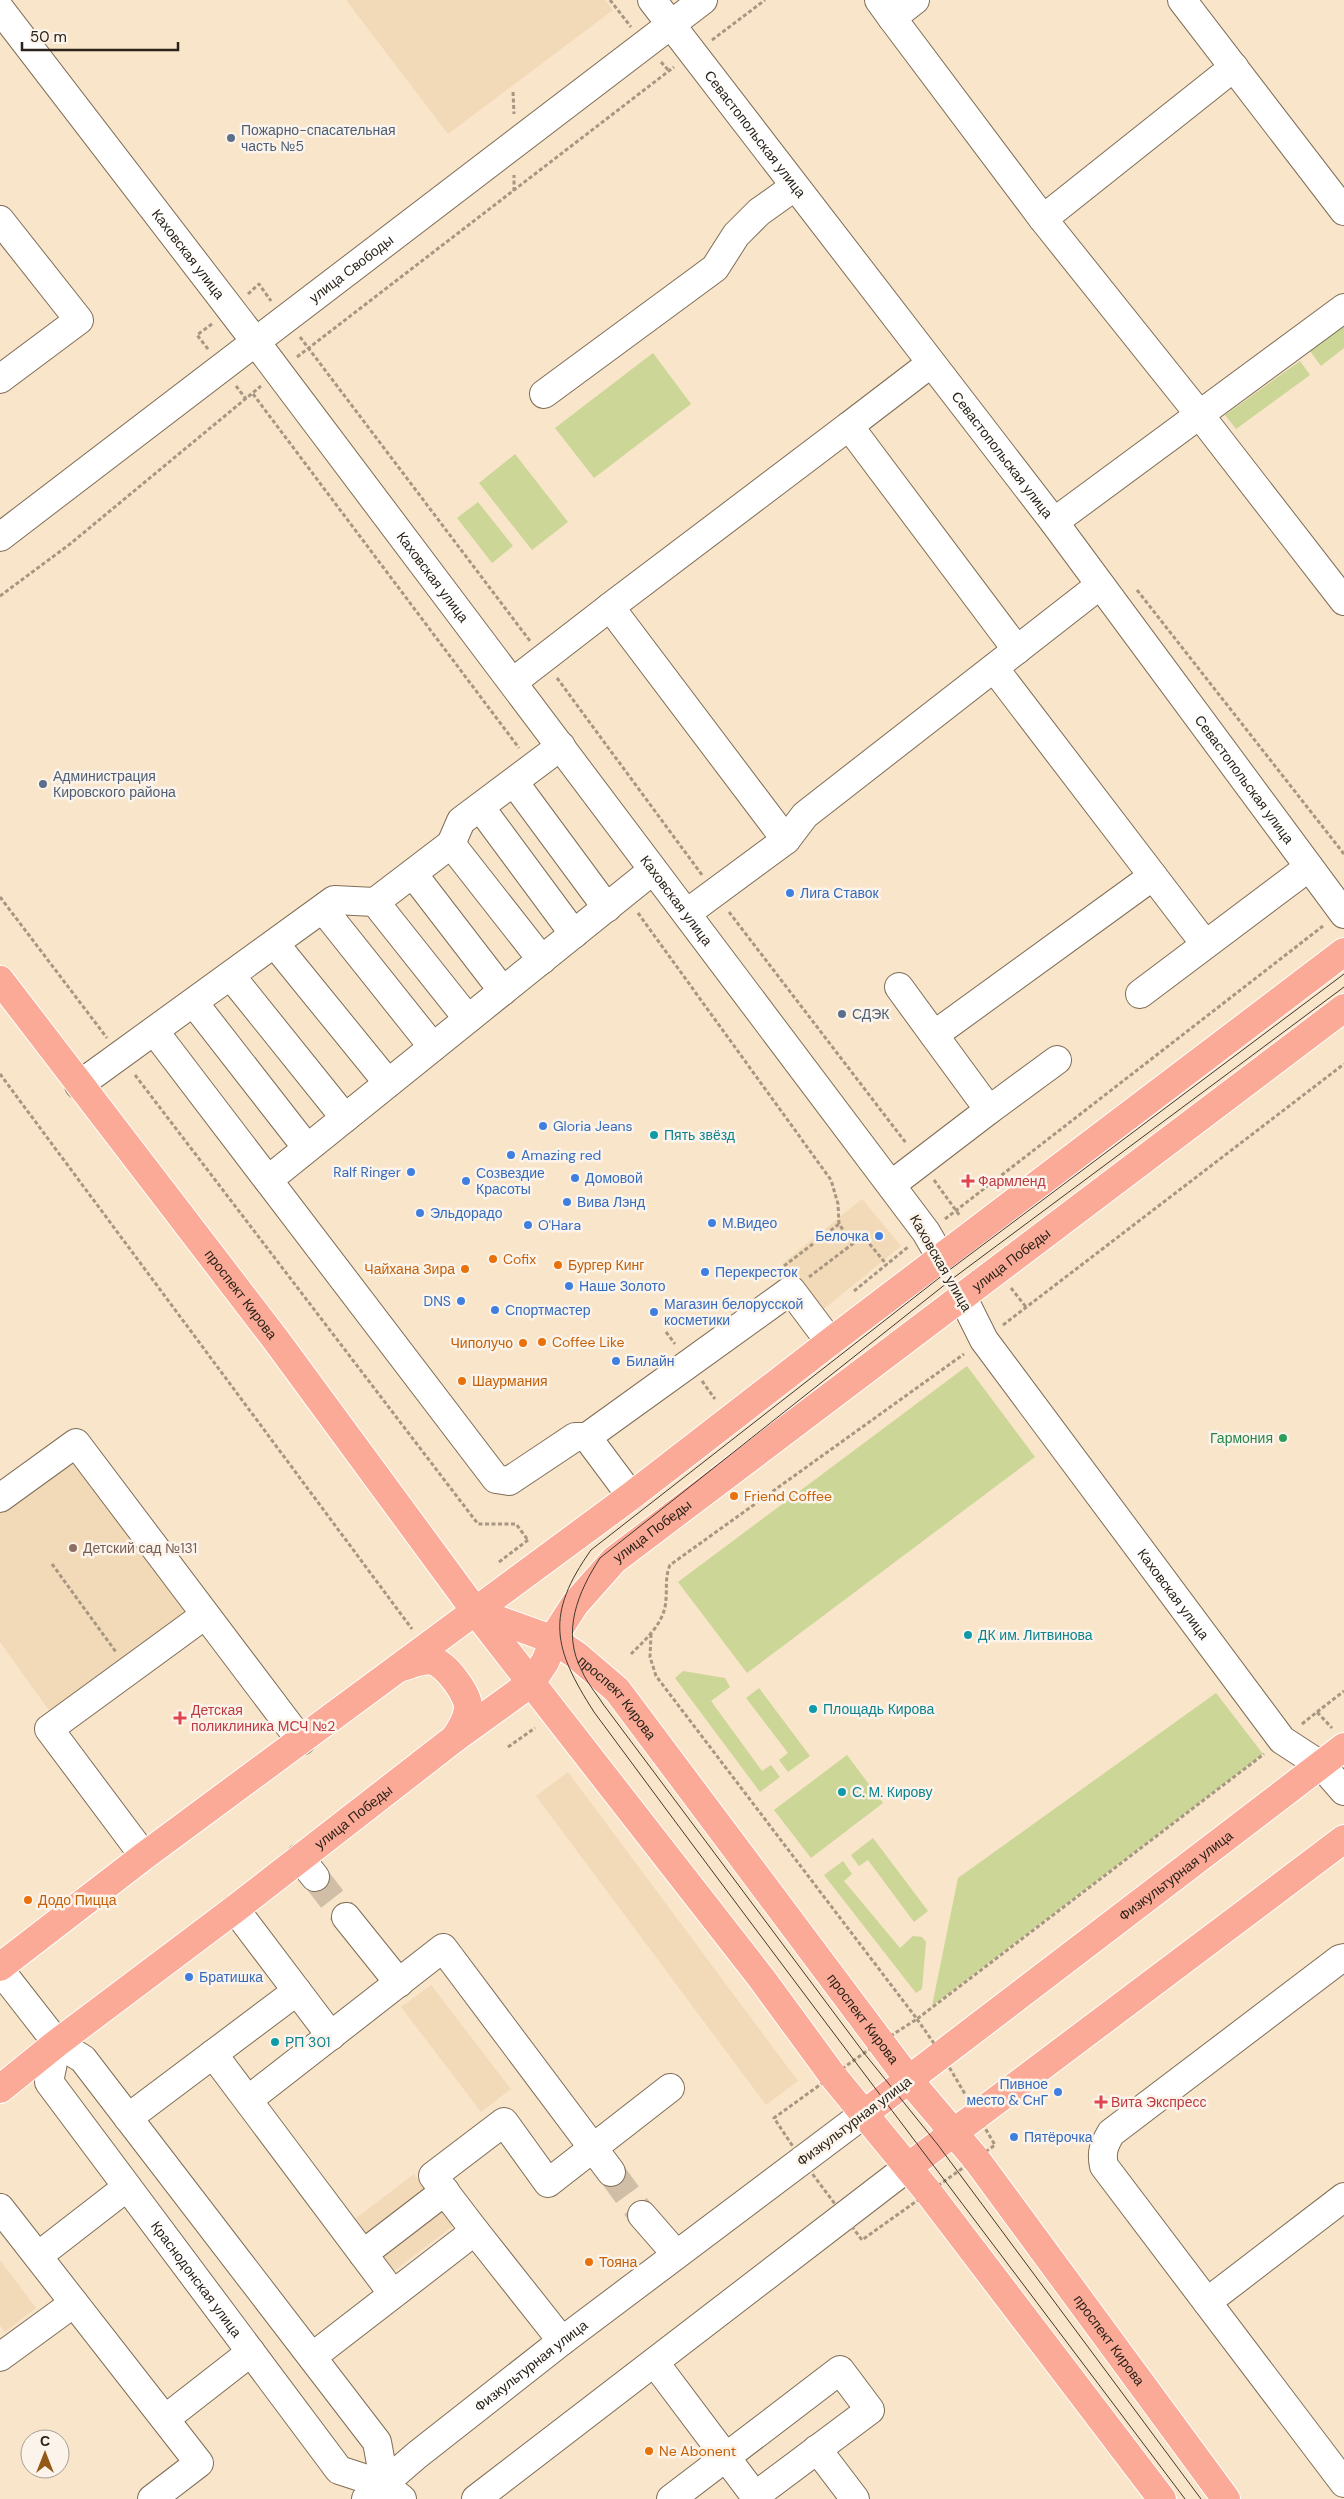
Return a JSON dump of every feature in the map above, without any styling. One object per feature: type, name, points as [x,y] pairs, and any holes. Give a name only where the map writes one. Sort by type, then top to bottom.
[{"type":"main road","points":[[0,1968],[144,1856],[401,1668],[631,1496],[830,1342],[1344,952]]},
{"type":"main road","name":"проспект Кирова","points":[[0,980],[276,1340],[476,1612],[762,1979],[833,2076],[908,2167],[1162,2499]]},
{"type":"main road","name":"улица Победы","points":[[0,2089],[57,2043],[235,1909],[307,1868],[455,1738],[531,1683],[545,1662],[554,1640],[576,1604],[614,1560],[1344,1008]]},
{"type":"main road","name":"Каховская улица","points":[[941,1258],[962,1296]]},
{"type":"main road","name":"проспект Кирова","points":[[476,1612],[554,1640],[576,1655],[617,1690],[909,2080],[981,2167],[1226,2499]]},
{"type":"main road","points":[[401,1668],[421,1660],[434,1661],[444,1666],[466,1696],[469,1708],[466,1720],[455,1738]]},
{"type":"main road","name":"Физкультурная улица","points":[[865,2113],[1322,1766],[1341,1740]]},
{"type":"main road","points":[[908,2167],[1344,1839]]},
{"type":"street","name":"Севастопольская улица","points":[[652,0],[691,54],[1054,522],[1342,912]]},
{"type":"street","name":"улица Свободы","points":[[0,537],[703,0]]},
{"type":"street","points":[[915,0],[885,9],[1043,219],[1199,414],[1344,601]]},
{"type":"street","points":[[1182,0],[1234,67],[1309,180],[1344,211]]},
{"type":"street","name":"Каховская улица","points":[[0,9],[513,682],[926,1232],[941,1258]]},
{"type":"street","points":[[1043,219],[1234,67]]},
{"type":"street","points":[[544,394],[715,268],[736,235],[759,212],[794,187]]},
{"type":"street","points":[[0,220],[79,320],[0,379]]},
{"type":"street","points":[[1054,522],[1344,308]]},
{"type":"street","points":[[513,682],[930,364]]},
{"type":"street","points":[[849,426],[1016,650]]},
{"type":"street","points":[[687,913],[795,837],[805,815],[1100,585]]},
{"type":"street","points":[[610,607],[795,837]]},
{"type":"street","points":[[994,668],[1205,944]]},
{"type":"street","points":[[79,1085],[155,1032],[334,900],[375,902],[451,844],[460,821],[561,746]]},
{"type":"street","points":[[514,782],[607,908]]},
{"type":"street","points":[[480,807],[574,934]]},
{"type":"street","points":[[451,844],[542,960]]},
{"type":"street","points":[[1140,994],[1309,867]]},
{"type":"street","points":[[268,1180],[653,870]]},
{"type":"street","points":[[413,874],[503,991]]},
{"type":"street","points":[[934,1035],[1153,876]]},
{"type":"street","points":[[375,902],[468,1019]]},
{"type":"street","points":[[323,909],[433,1048]]},
{"type":"street","points":[[275,944],[388,1083]]},
{"type":"street","points":[[231,976],[345,1118]]},
{"type":"street","points":[[899,987],[989,1110]]},
{"type":"street","points":[[194,1003],[307,1148]]},
{"type":"street","points":[[155,1032],[496,1479],[509,1481],[575,1437],[587,1438],[791,1290],[830,1342]]},
{"type":"street","points":[[891,1185],[1057,1060]]},
{"type":"street","name":"Каховская улица","points":[[962,1296],[984,1340],[1282,1740],[1322,1766],[1344,1791]]},
{"type":"street","points":[[587,1438],[631,1496]]},
{"type":"street","points":[[0,1498],[76,1443],[301,1741]]},
{"type":"street","points":[[144,1856],[49,1728],[205,1615]]},
{"type":"street","points":[[235,1909],[331,2036]]},
{"type":"street","points":[[346,1917],[399,1983]]},
{"type":"street","points":[[248,2100],[444,1948],[611,2172]]},
{"type":"street","points":[[1344,1958],[1340,1958],[1111,2133],[1104,2145],[1102,2156],[1104,2166],[1344,2483]]},
{"type":"street","points":[[0,1968],[57,2043],[83,2059],[377,2442],[384,2494]]},
{"type":"street","points":[[128,2118],[297,1991]]},
{"type":"street","name":"Краснодонская улица","points":[[57,2043],[49,2082],[339,2470],[384,2494]]},
{"type":"street","points":[[213,2054],[393,2294]]},
{"type":"street","points":[[562,2341],[433,2176],[504,2122],[548,2183],[670,2088]]},
{"type":"street","name":"Физкультурная улица","points":[[384,2494],[417,2455],[562,2341],[865,2113]]},
{"type":"street","points":[[476,2499],[908,2167]]},
{"type":"street","points":[[38,2256],[127,2186]]},
{"type":"street","points":[[363,2254],[445,2191]]},
{"type":"street","points":[[1208,2302],[1344,2197]]},
{"type":"street","points":[[0,2208],[199,2463],[152,2499]]},
{"type":"street","points":[[642,2215],[676,2254]]},
{"type":"street","points":[[312,2356],[475,2231]]},
{"type":"street","points":[[1,2353],[74,2303]]},
{"type":"street","points":[[165,2419],[251,2352]]},
{"type":"street","points":[[655,2363],[726,2457],[755,2496],[870,2410],[840,2370],[726,2457],[671,2499]]},
{"type":"street","points":[[817,2450],[855,2499]]},
{"type":"path","points":[[0,596],[70,544],[277,372],[691,54],[765,0]]},
{"type":"path","points":[[309,348],[543,659],[715,893],[956,1211]]},
{"type":"path","points":[[252,394],[522,752]]},
{"type":"path","points":[[0,897],[478,1524],[516,1524],[528,1540]]},
{"type":"path","points":[[637,912],[831,1180],[838,1204],[839,1224],[853,1244]]},
{"type":"path","points":[[631,1654],[651,1634],[665,1608],[666,1575],[670,1565],[984,1340],[1344,1064]]},
{"type":"path","points":[[0,1074],[413,1628],[405,1634]]},
{"type":"path","points":[[839,1224],[780,1270],[791,1290],[863,1236],[887,1265]]},
{"type":"path","points":[[492,1567],[516,1547]]},
{"type":"path","points":[[52,1564],[129,1670]]},
{"type":"path","points":[[651,1634],[650,1657],[656,1676],[917,2019],[1344,1691]]},
{"type":"path","points":[[1317,1712],[1341,1740]]},
{"type":"path","points":[[508,1747],[535,1728]]},
{"type":"shaded area","points":[[346,0],[605,0],[613,10],[448,134]]},
{"type":"shaded area","points":[[862,1199],[901,1246],[819,1313],[782,1264]]},
{"type":"shaded area","name":"Детский сад №131","points":[[65,1438],[191,1611],[51,1713],[0,1642],[0,1486]]},
{"type":"shaded area","points":[[568,1772],[798,2081],[766,2105],[536,1796]]},
{"type":"shaded area","points":[[431,1985],[511,2089],[481,2112],[401,2007]]},
{"type":"shaded area","points":[[414,2174],[426,2190],[359,2240],[347,2225]]},
{"type":"shaded area","points":[[441,2211],[453,2226],[386,2277],[374,2261]]},
{"type":"shaded area","points":[[0,2260],[36,2308],[5,2332],[0,2326]]},
{"type":"green space","points":[[1344,325],[1344,348],[1321,366],[1310,351]]},
{"type":"green space","points":[[653,353],[691,404],[594,478],[555,428]]},
{"type":"green space","points":[[1300,361],[1310,375],[1236,429],[1225,415]]},
{"type":"green space","points":[[515,454],[568,522],[532,550],[479,483]]},
{"type":"green space","points":[[478,502],[513,546],[492,563],[457,518]]},
{"type":"green space","points":[[967,1366],[1035,1457],[747,1673],[678,1582]]},
{"type":"green space","points":[[683,1671],[725,1678],[730,1687],[711,1701],[762,1771],[771,1765],[780,1777],[760,1792],[675,1678]]},
{"type":"green space","points":[[759,1688],[810,1756],[788,1772],[779,1760],[788,1753],[746,1698]]},
{"type":"green space","points":[[1216,1693],[1263,1754],[932,2006],[958,1878]]},
{"type":"green space","points":[[847,1755],[883,1803],[811,1858],[774,1810]]},
{"type":"green space","points":[[873,1838],[928,1911],[914,1922],[868,1860],[859,1866],[851,1855]]},
{"type":"green space","points":[[843,1861],[852,1874],[844,1881],[900,1948],[913,1936],[922,1937],[926,1942],[922,1989],[916,1993],[824,1875]]},
{"type":"tunnel","points":[[315,1877],[346,1917]]},
{"type":"tunnel","points":[[611,2172],[642,2215]]},
{"type":"tram line","points":[[1185,2499],[594,1712],[580,1689],[563,1650],[560,1631],[561,1613],[566,1594],[576,1573],[591,1550],[948,1271],[1344,974]]},
{"type":"tram line","points":[[1201,2499],[938,2145],[864,2053],[603,1704],[586,1680],[576,1656],[573,1642],[573,1627],[579,1598],[600,1558],[952,1279],[1344,987]]},
{"type":"place","name":"Пожарно-спасательная часть №5","points":[[231,138]]},
{"type":"place","name":"Администрация Кировского района","points":[[43,784]]},
{"type":"place","name":"Лига Ставок","points":[[790,893]]},
{"type":"place","name":"СДЭК","points":[[842,1014]]},
{"type":"place","name":"Gloria Jeans","points":[[543,1126]]},
{"type":"place","name":"Пять звёзд","points":[[654,1135]]},
{"type":"place","name":"Amazing red","points":[[511,1155]]},
{"type":"place","name":"Ralf Ringer","points":[[411,1172]]},
{"type":"place","name":"Домовой","points":[[575,1178]]},
{"type":"place","name":"Созвездие Красоты","points":[[466,1181]]},
{"type":"place","name":"Фармленд","points":[[968,1181]]},
{"type":"place","name":"Вива Лэнд","points":[[567,1202]]},
{"type":"place","name":"Эльдорадо","points":[[420,1213]]},
{"type":"place","name":"М.Видео","points":[[712,1223]]},
{"type":"place","name":"O'Hara","points":[[528,1225]]},
{"type":"place","name":"Белочка","points":[[879,1236]]},
{"type":"place","name":"Cofix","points":[[493,1259]]},
{"type":"place","name":"Бургер Кинг","points":[[558,1265]]},
{"type":"place","name":"Чайхана Зира","points":[[465,1269]]},
{"type":"place","name":"Перекресток","points":[[705,1272]]},
{"type":"place","name":"Наше Золото","points":[[569,1286]]},
{"type":"place","name":"DNS","points":[[461,1301]]},
{"type":"place","name":"Спортмастер","points":[[495,1310]]},
{"type":"place","name":"Магазин белорусской косметики","points":[[654,1312]]},
{"type":"place","name":"Coffee Like","points":[[542,1342]]},
{"type":"place","name":"Чиполучо","points":[[523,1343]]},
{"type":"place","name":"Билайн","points":[[616,1361]]},
{"type":"place","name":"Шаурмания","points":[[462,1381]]},
{"type":"place","name":"Гармония","points":[[1283,1438]]},
{"type":"place","name":"Friend Coffee","points":[[734,1496]]},
{"type":"place","name":"Детский сад №131","points":[[73,1548]]},
{"type":"place","name":"ДК им. Литвинова","points":[[968,1635]]},
{"type":"place","name":"Площадь Кирова","points":[[813,1709]]},
{"type":"place","name":"Детская поликлиника МСЧ №2","points":[[180,1718]]},
{"type":"place","name":"С. М. Кирову","points":[[842,1792]]},
{"type":"place","name":"Додо Пицца","points":[[28,1900]]},
{"type":"place","name":"Братишка","points":[[189,1977]]},
{"type":"place","name":"РП 301","points":[[275,2042]]},
{"type":"place","name":"Пивное место & СнГ","points":[[1058,2092]]},
{"type":"place","name":"Вита Экспресс","points":[[1101,2102]]},
{"type":"place","name":"Пятёрочка","points":[[1014,2137]]},
{"type":"place","name":"Тояна","points":[[589,2262]]},
{"type":"place","name":"Ne Abonent","points":[[649,2451]]}]
